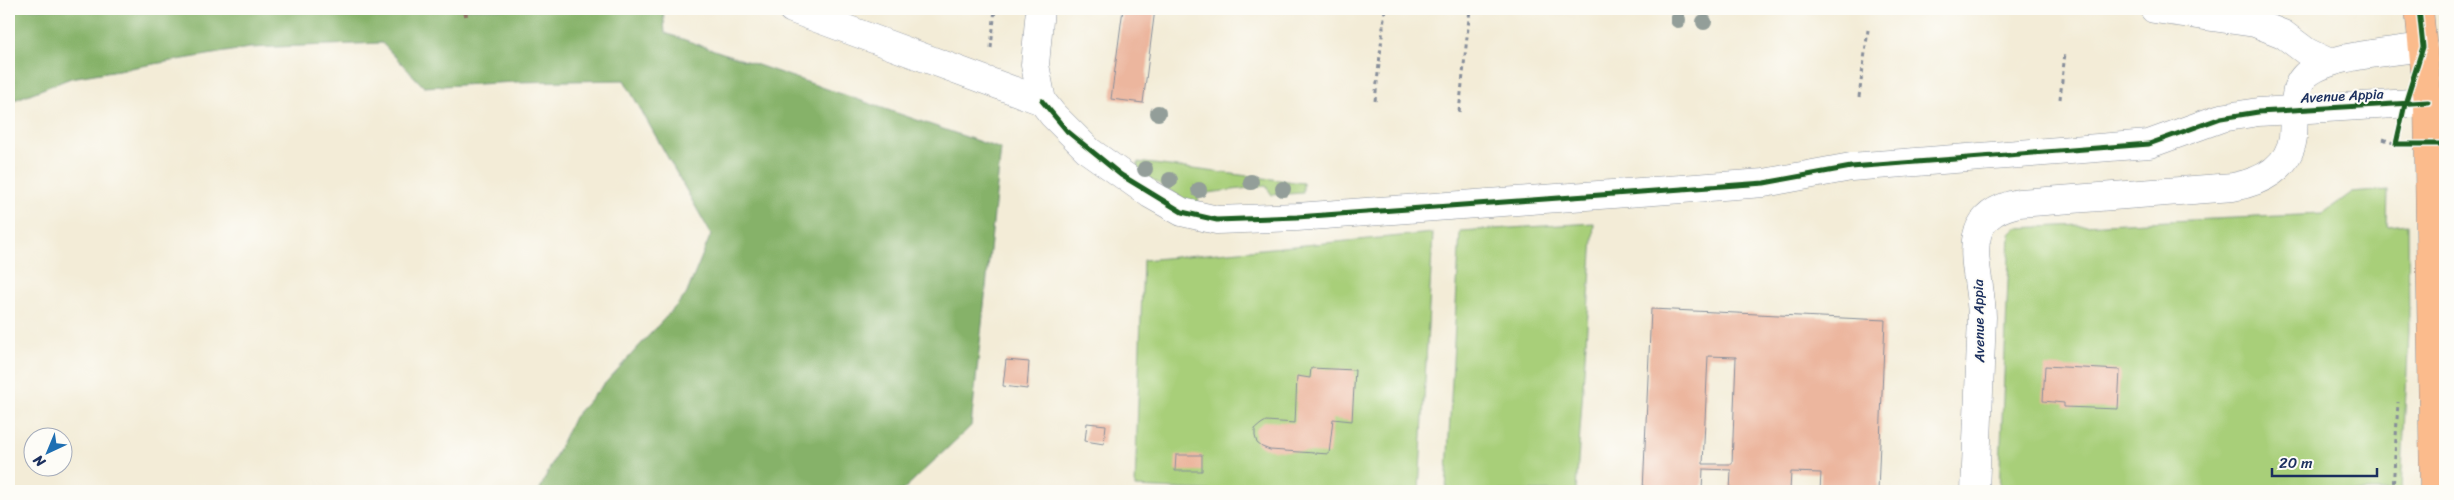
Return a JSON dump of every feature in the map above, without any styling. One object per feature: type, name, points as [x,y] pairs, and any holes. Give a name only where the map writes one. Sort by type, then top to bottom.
[{"type":"main road","points":[[2419,9],[2434,48],[2426,102],[2434,491]]},
{"type":"street","points":[[792,9],[1042,100]]},
{"type":"street","points":[[1040,9],[1035,65],[1042,100]]},
{"type":"street","points":[[2154,9],[2255,23],[2283,34],[2307,52],[2328,62]]},
{"type":"street","name":"Avenue Appia","points":[[1975,491],[1982,317],[1974,243],[1978,228],[1983,220],[2000,207],[2019,203],[2234,187],[2252,183],[2276,170],[2288,154],[2293,139],[2297,90],[2304,78],[2328,62],[2434,48]]},
{"type":"street","name":"Avenue Appia","points":[[1042,100],[1067,131],[1122,175],[1182,212],[1217,220],[1288,218],[1764,183],[1851,167],[2149,144],[2221,118],[2258,112],[2426,102]]},
{"type":"path","points":[[991,56],[996,9]]},
{"type":"path","points":[[1375,101],[1385,9]]},
{"type":"path","points":[[1458,112],[1470,9]]},
{"type":"path","points":[[1859,97],[1868,30]]},
{"type":"path","points":[[2060,99],[2065,53]]},
{"type":"path","points":[[2426,102],[2396,144],[2428,143]]},
{"type":"green space","points":[[9,9],[663,9],[665,33],[1001,149],[971,426],[902,491],[539,491],[574,417],[686,295],[711,234],[624,80],[515,82],[424,87],[382,43],[249,48],[71,78],[9,102]]},
{"type":"green space","points":[[1138,162],[1303,183],[1303,193],[1272,195],[1266,186],[1199,194],[1198,203],[1188,202],[1137,170]]},
{"type":"green space","points":[[2388,190],[2387,226],[2408,224],[2409,332],[2401,491],[1999,491],[2010,234],[2016,228],[2322,214],[2351,193]]},
{"type":"green space","points":[[1594,223],[1576,491],[1446,491],[1460,231]]},
{"type":"green space","points":[[1433,233],[1419,491],[1219,491],[1135,487],[1143,260]]},
{"type":"building","points":[[1123,9],[1155,9],[1143,103],[1111,99]]},
{"type":"building","points":[[1651,309],[1885,320],[1878,491],[1820,491],[1821,473],[1791,472],[1790,491],[1730,491],[1731,470],[1703,469],[1702,491],[1643,491]],"holes":[[[1708,356],[1736,357],[1732,464],[1703,464]]]},
{"type":"building","points":[[1006,360],[1029,362],[1027,389],[1003,386]]},
{"type":"building","points":[[2045,366],[2120,370],[2118,409],[2064,407],[2064,403],[2043,401]]},
{"type":"building","points":[[1311,368],[1355,370],[1352,421],[1333,419],[1329,454],[1270,450],[1262,447],[1257,443],[1255,429],[1266,421],[1295,423],[1297,376],[1310,378]]},
{"type":"building","points":[[1087,423],[1106,425],[1104,444],[1085,441]]},
{"type":"building","points":[[1176,455],[1202,455],[1202,471],[1175,471]]},
{"type":"marked path","points":[[465,9],[466,16]]},
{"type":"cycle path","points":[[2419,9],[2423,47],[2405,104],[2396,144],[2445,144]]},
{"type":"cycle path","points":[[1042,101],[1067,131],[1121,175],[1182,212],[1217,220],[1297,217],[1764,183],[1851,167],[2149,144],[2221,118],[2258,112],[2428,102]]}]
